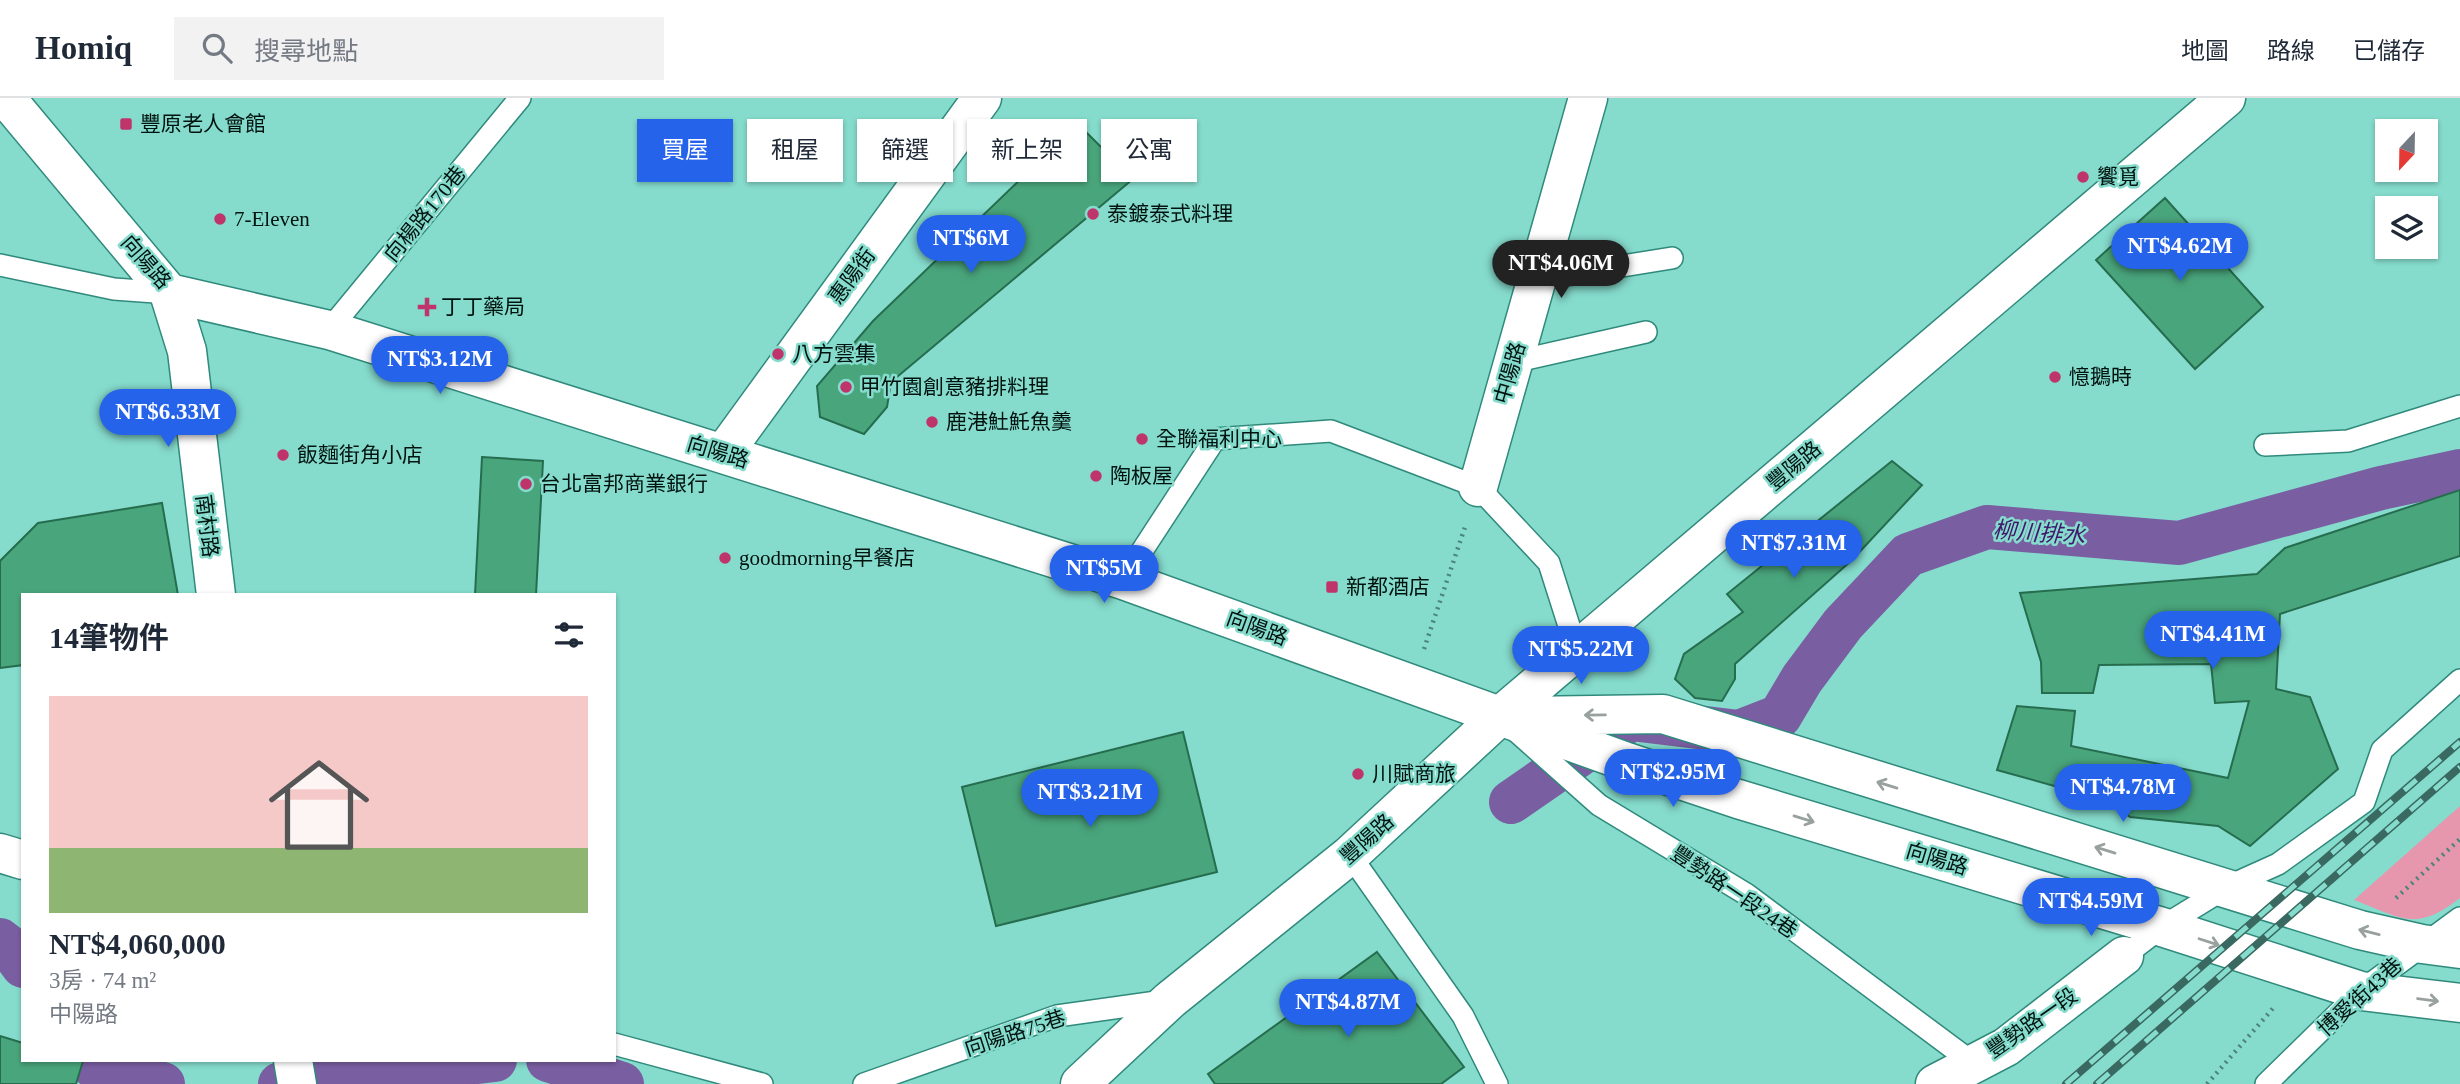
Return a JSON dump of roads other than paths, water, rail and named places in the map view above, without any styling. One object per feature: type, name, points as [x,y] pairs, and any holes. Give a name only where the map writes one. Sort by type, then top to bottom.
[{"type":"street","name":"惠陽街","points":[[723,454],[982,98]]},
{"type":"street","name":"中陽路","points":[[1478,487],[1587,98]]},
{"type":"street","name":"豐陽路","points":[[1080,1084],[1170,1000],[1350,855],[1500,716],[2226,98]]},
{"type":"street","name":"向陽路","points":[[9,99],[169,293],[329,330],[1124,580],[1627,762],[1738,799],[2162,927],[2361,991],[2460,1003]]},
{"type":"street","name":"南村路","points":[[169,293],[187,351],[216,593]]},
{"type":"street","name":"向陽路","points":[[1500,716],[1663,714],[1774,751],[2227,887],[2360,930],[2422,944],[2460,949]]},
{"type":"street","points":[[0,853],[21,859]]},
{"type":"street","name":"豐勢路一段","points":[[1935,1084],[2007,1047],[2124,956]]},
{"type":"lane","name":"向楊路170巷","points":[[329,330],[520,98]]},
{"type":"lane","points":[[1536,280],[1672,258]]},
{"type":"lane","points":[[0,265],[114,289],[169,293]]},
{"type":"lane","points":[[1513,362],[1646,332]]},
{"type":"lane","points":[[2265,444],[2348,441],[2460,406]]},
{"type":"lane","points":[[1124,580],[1215,439],[1331,431],[1478,487],[1549,563],[1577,651]]},
{"type":"lane","points":[[2124,956],[2162,927],[2227,887],[2278,864],[2364,802],[2382,750],[2460,680]]},
{"type":"lane","name":"豐勢路一段24巷","points":[[1500,716],[1599,805],[1746,894],[1973,1063]]},
{"type":"lane","points":[[1350,855],[1463,1016],[1497,1084]]},
{"type":"lane","name":"博愛街43巷","points":[[2266,1084],[2361,991],[2460,918]]},
{"type":"lane","name":"向陽路75巷","points":[[864,1084],[1057,1016],[1170,1000]]},
{"type":"lane","points":[[616,1045],[762,1084]]},
{"type":"waterway","name":"柳川排水","points":[[1511,802],[1631,719],[1739,732],[1780,716],[1802,679],[1843,624],[1908,555],[1987,527],[2179,543],[2381,488],[2460,471]]},
{"type":"waterway","name":"柳川排水","points":[[0,940],[21,963]]},
{"type":"waterway","name":"柳川排水","points":[[91,1062],[93,1066],[163,1084]]},
{"type":"waterway","name":"柳川排水","points":[[280,1084],[477,1062]]},
{"type":"waterway","name":"柳川排水","points":[[554,1062],[622,1084]]},
{"type":"railway","points":[[2066,1084],[2460,742]]},
{"type":"railway","points":[[2097,1084],[2460,767]]},
{"type":"place","name":"豐原老人會館","points":[[126,124]]},
{"type":"place","name":"饗覓","points":[[2083,177]]},
{"type":"place","name":"泰鍍泰式料理","points":[[1093,214]]},
{"type":"place","name":"7-Eleven","points":[[220,219]]},
{"type":"place","name":"丁丁藥局","points":[[427,307]]},
{"type":"place","name":"八方雲集","points":[[778,354]]},
{"type":"place","name":"憶鵝時","points":[[2055,377]]},
{"type":"place","name":"甲竹園創意豬排料理","points":[[846,387]]},
{"type":"place","name":"鹿港𩵚魠魚羹","points":[[932,422]]},
{"type":"place","name":"全聯福利中心","points":[[1142,439]]},
{"type":"place","name":"飯麵街角小店","points":[[283,455]]},
{"type":"place","name":"陶板屋","points":[[1096,476]]},
{"type":"place","name":"台北富邦商業銀行","points":[[526,484]]},
{"type":"place","name":"goodmorning早餐店","points":[[725,558]]},
{"type":"place","name":"新都酒店","points":[[1332,587]]},
{"type":"place","name":"川賦商旅","points":[[1358,774]]}]
